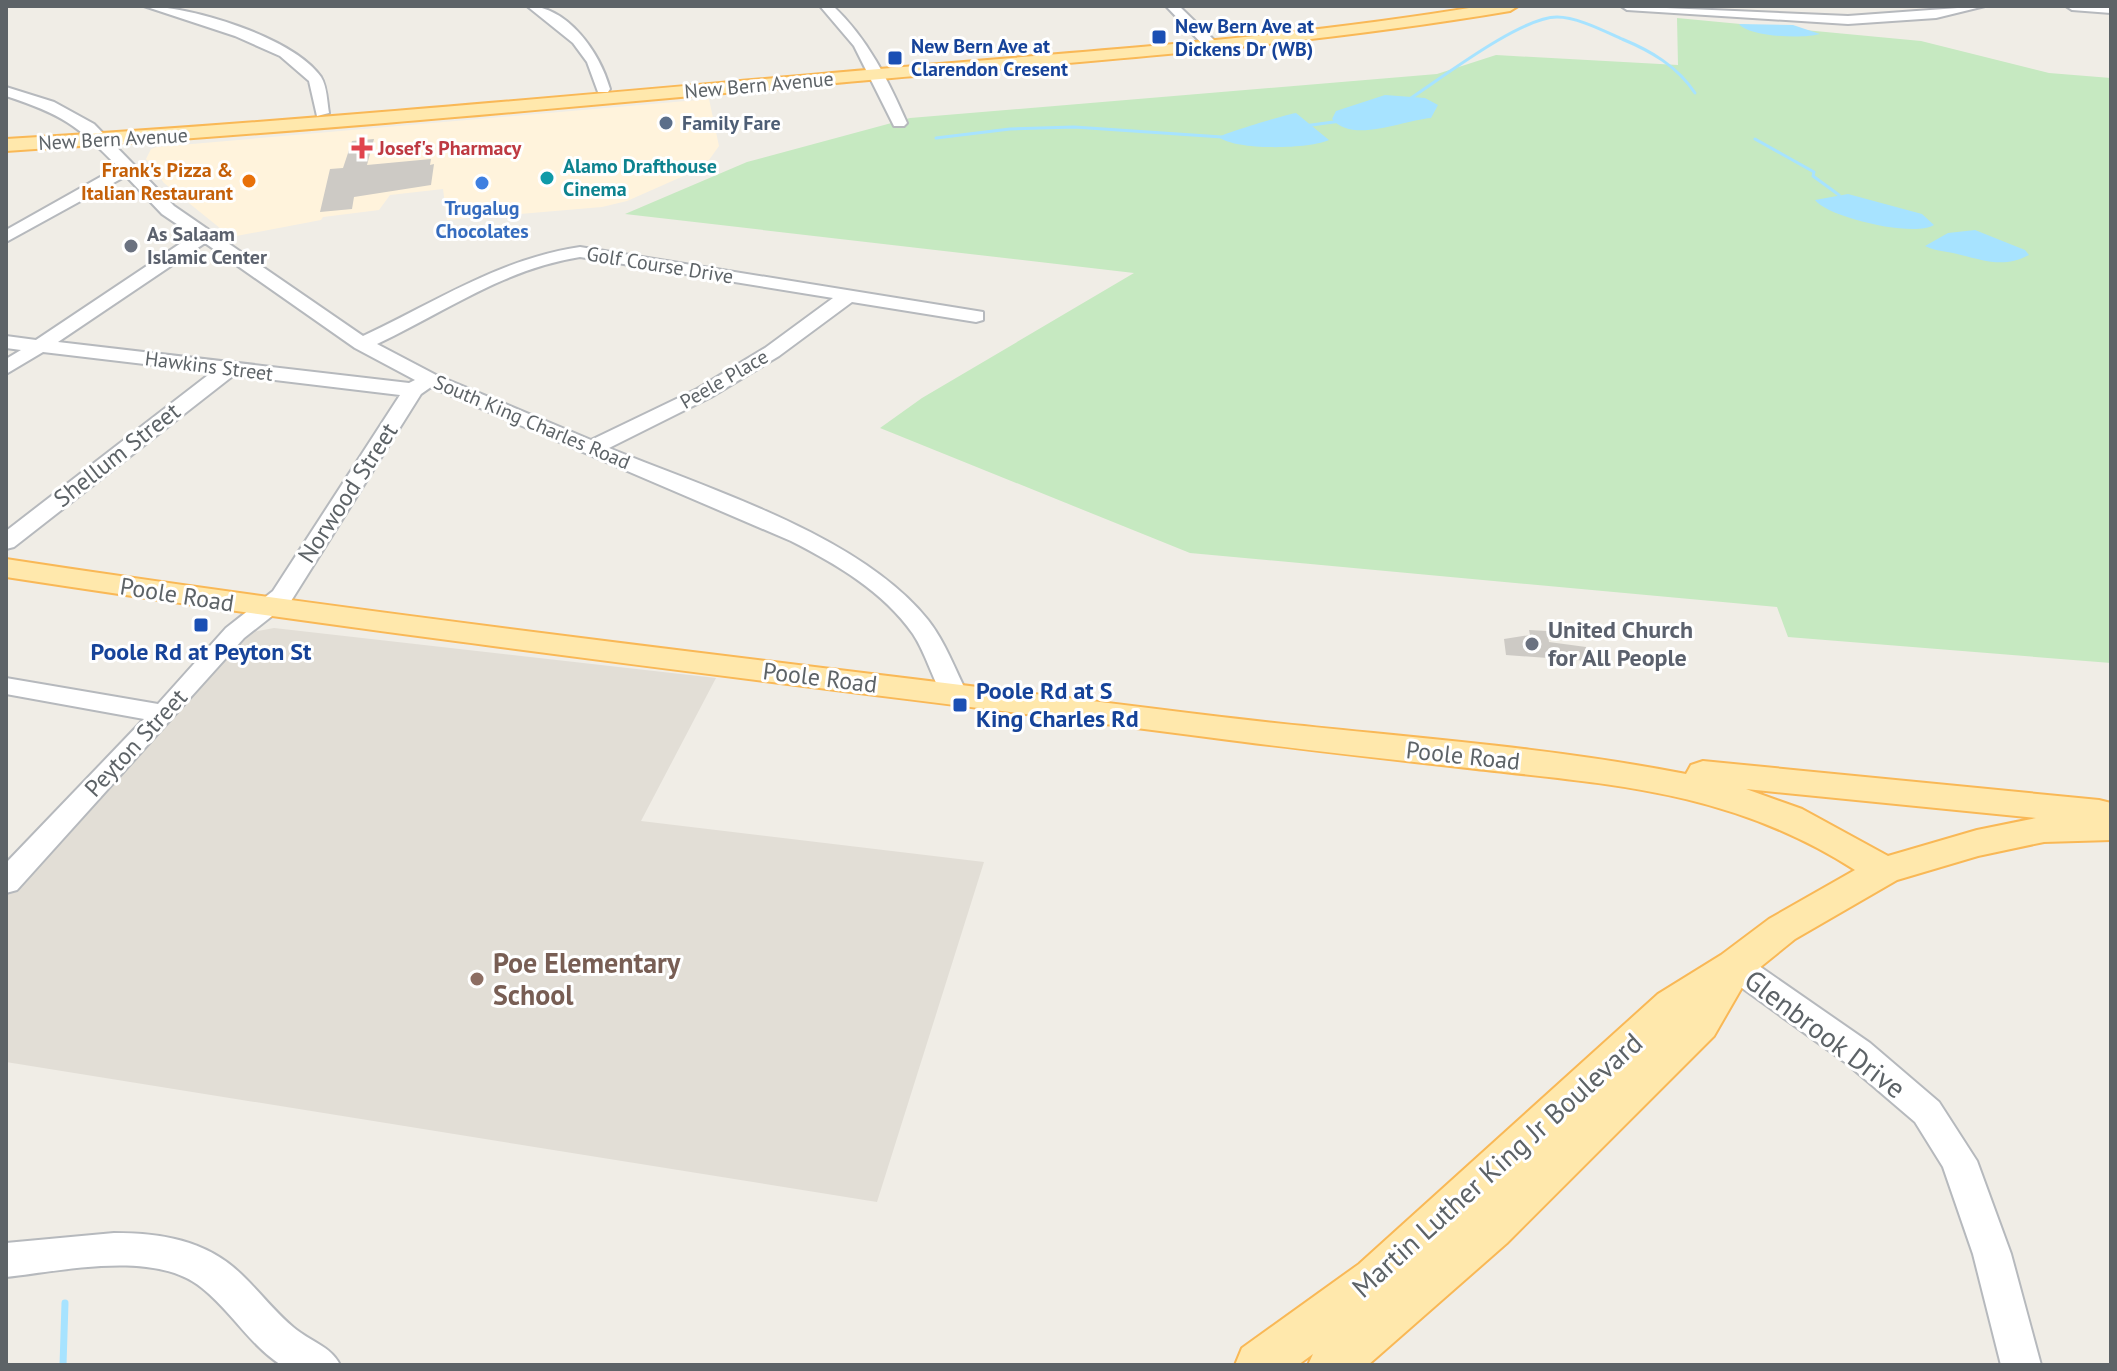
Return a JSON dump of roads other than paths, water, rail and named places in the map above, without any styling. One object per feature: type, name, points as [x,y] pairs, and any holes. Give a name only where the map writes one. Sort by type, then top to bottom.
[{"type":"main road","name":"New Bern Avenue","points":[[1207,41],[1456,6]]},
{"type":"main road","name":"New Bern Avenue","points":[[6,135],[218,132],[452,102],[607,93],[1389,26],[1510,6]]},
{"type":"main road","name":"New Bern Avenue","points":[[6,145],[323,118],[513,107],[711,79],[876,70]]},
{"type":"main road","name":"Poole Road","points":[[6,568],[269,609],[1265,734],[1636,774],[1713,789],[1801,821],[1884,871]]},
{"type":"main road","name":"Poole Road","points":[[1636,774],[1714,773],[2111,813]]},
{"type":"main road","name":"Martin Luther King Jr Boulevard","points":[[1259,1365],[1375,1279],[1672,1005],[1735,966],[1782,929],[1884,871],[1977,843],[2031,832],[2111,827]]},
{"type":"main road","name":"Martin Luther King Jr Boulevard","points":[[1332,1365],[1491,1229],[1700,1025],[1735,966]]},
{"type":"street","points":[[150,6],[251,38],[287,55],[316,80],[323,118]]},
{"type":"street","points":[[533,6],[570,31],[588,51],[597,65],[607,93]]},
{"type":"street","points":[[826,6],[846,25],[876,70],[899,123]]},
{"type":"street","points":[[1172,6],[1207,41]]},
{"type":"street","points":[[1627,6],[1848,19],[1921,16],[1979,6]]},
{"type":"street","points":[[2072,6],[2111,9]]},
{"type":"street","name":"South King Charles Road","points":[[6,91],[49,105],[97,135],[156,199],[204,236],[421,384],[591,448],[850,561],[888,590],[922,630],[955,695]]},
{"type":"street","points":[[6,237],[128,168]]},
{"type":"street","points":[[6,368],[204,236]]},
{"type":"street","name":"Golf Course Drive","points":[[362,344],[509,266],[549,254],[605,254],[976,316]]},
{"type":"street","name":"Peele Place","points":[[591,448],[731,376],[813,324],[849,295]]},
{"type":"street","name":"Hawkins Street","points":[[6,342],[229,369],[421,384]]},
{"type":"street","name":"Shellum Street","points":[[6,542],[229,369]]},
{"type":"street","name":"Norwood Street","points":[[269,609],[286,590],[421,384]]},
{"type":"street","name":"Peyton Street","points":[[6,882],[164,714],[235,633],[269,609]]},
{"type":"street","points":[[6,686],[164,714]]},
{"type":"street","name":"Glenbrook Drive","points":[[1735,966],[1858,1053],[1927,1112],[1959,1161],[1992,1254],[2021,1365]]},
{"type":"street","points":[[6,1260],[137,1249],[178,1253],[213,1273],[274,1334],[308,1361],[320,1365]]},
{"type":"water","points":[[1739,24],[1793,25],[1820,34],[1777,36],[1753,32]]},
{"type":"water","points":[[1385,95],[1425,98],[1438,105],[1431,118],[1379,129],[1352,130],[1332,119],[1336,111]]},
{"type":"water","points":[[1296,113],[1329,140],[1273,147],[1241,145],[1219,137],[1257,124]]},
{"type":"water","points":[[1848,194],[1922,214],[1934,225],[1909,229],[1872,224],[1836,213],[1815,200]]},
{"type":"water","points":[[1975,230],[2025,250],[2029,255],[1995,262],[1925,246],[1948,233]]},
{"type":"waterway","points":[[1411,98],[1503,37],[1557,17],[1590,25],[1663,60],[1695,93]]},
{"type":"waterway","points":[[1304,126],[1341,121]]},
{"type":"waterway","points":[[936,138],[1010,129],[1074,127],[1222,137]]},
{"type":"waterway","points":[[1755,139],[1814,172],[1813,176],[1839,195]]},
{"type":"waterway","points":[[63,1365],[65,1303]]},
{"type":"place","name":"New Bern Ave at Dickens Dr (WB)","points":[[1159,37]]},
{"type":"place","name":"New Bern Ave at Clarendon Cresent","points":[[895,58]]},
{"type":"place","name":"Family Fare","points":[[666,123]]},
{"type":"place","name":"Josef's Pharmacy","points":[[362,148]]},
{"type":"place","name":"Alamo Drafthouse Cinema","points":[[547,178]]},
{"type":"place","name":"Frank's Pizza & Italian Restaurant","points":[[249,181]]},
{"type":"place","name":"Trugalug Chocolates","points":[[482,183]]},
{"type":"place","name":"As Salaam Islamic Center","points":[[131,246]]},
{"type":"place","name":"Poole Rd at Peyton St","points":[[201,625]]},
{"type":"place","name":"United Church for All People","points":[[1532,644]]},
{"type":"place","name":"Poole Rd at S King Charles Rd","points":[[960,705]]},
{"type":"place","name":"Poe Elementary School","points":[[477,979]]}]
